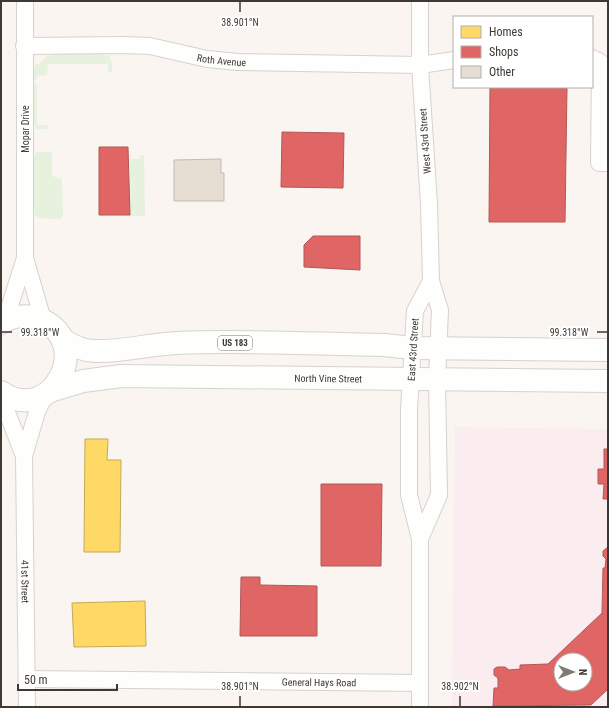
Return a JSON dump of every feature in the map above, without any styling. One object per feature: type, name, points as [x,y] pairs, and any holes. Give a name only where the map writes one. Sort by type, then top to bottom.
[{"type":"highway","points":[[3,322],[17,316],[30,316],[43,320],[54,328],[62,339],[66,353],[65,367],[62,376],[47,393]]},
{"type":"highway","name":"US 183","points":[[62,339],[72,346],[94,351],[124,350],[175,343],[206,342],[384,345],[412,348],[608,350]]},
{"type":"highway","name":"North Vine Street","points":[[1,392],[15,399],[25,400],[83,381],[121,376],[249,376],[411,380],[608,381]]},
{"type":"street","name":"Mopar Drive","points":[[25,1],[25,258],[43,320]]},
{"type":"street","name":"West 43rd Street","points":[[420,1],[420,65],[429,204],[431,281]]},
{"type":"street","name":"Roth Avenue","points":[[24,46],[150,46],[208,59],[238,62],[420,65],[453,60]]},
{"type":"street","points":[[593,58],[600,62],[599,163],[608,163]]},
{"type":"street","name":"Mopar Drive","points":[[3,322],[25,258]]},
{"type":"street","name":"East 43rd Street","points":[[420,707],[420,538],[409,495],[411,380],[415,310],[431,281]]},
{"type":"street","name":"East 43rd Street","points":[[420,538],[439,495],[437,380],[440,310],[431,281]]},
{"type":"street","name":"41st Street","points":[[27,707],[24,456],[37,412],[47,393]]},
{"type":"street","name":"41st Street","points":[[1,397],[24,456]]},
{"type":"street","name":"General Hays Road","points":[[27,679],[420,683]]},
{"type":"shaded area","points":[[455,427],[608,429],[608,707],[452,707]]},
{"type":"green space","points":[[89,52],[99,53],[107,57],[108,54],[112,62],[112,72],[108,72],[108,64],[48,64],[47,75],[37,76],[36,80],[33,80],[32,75],[36,63],[39,65],[47,56],[59,53]]},
{"type":"green space","points":[[33,83],[36,83],[37,86],[37,125],[47,125],[47,129],[37,129],[33,124]]},
{"type":"green space","points":[[37,152],[52,152],[52,176],[62,179],[63,215],[60,219],[38,218],[34,214],[33,157]]},
{"type":"green space","points":[[141,155],[144,155],[145,216],[130,216],[130,159],[139,159]]},
{"type":"building: Homes","points":[[85,439],[108,439],[107,460],[121,460],[120,552],[84,552]]},
{"type":"building: Homes","points":[[145,601],[146,646],[74,647],[72,603]]},
{"type":"building: Shops","points":[[490,88],[567,88],[565,222],[489,222]]},
{"type":"building: Shops","points":[[282,132],[344,133],[343,188],[281,187]]},
{"type":"building: Shops","points":[[99,147],[128,147],[130,215],[99,215]]},
{"type":"building: Shops","points":[[313,236],[360,236],[360,270],[304,267],[304,245]]},
{"type":"building: Shops","points":[[604,449],[608,449],[608,499],[603,499],[604,484],[598,484],[598,469],[604,469]]},
{"type":"building: Shops","points":[[321,484],[382,484],[381,566],[321,566]]},
{"type":"building: Shops","points":[[608,547],[608,689],[591,705],[493,706],[494,688],[498,688],[498,678],[494,675],[494,669],[497,667],[505,667],[509,670],[520,669],[520,665],[548,664],[553,659],[553,692],[593,692],[593,652],[561,652],[602,613],[603,568],[605,568],[606,559],[603,556],[603,551]]},
{"type":"building: Shops","points":[[241,577],[260,577],[260,585],[317,586],[317,636],[240,636]]},
{"type":"building: Other","points":[[221,159],[221,173],[224,173],[224,201],[174,201],[174,160]]}]
